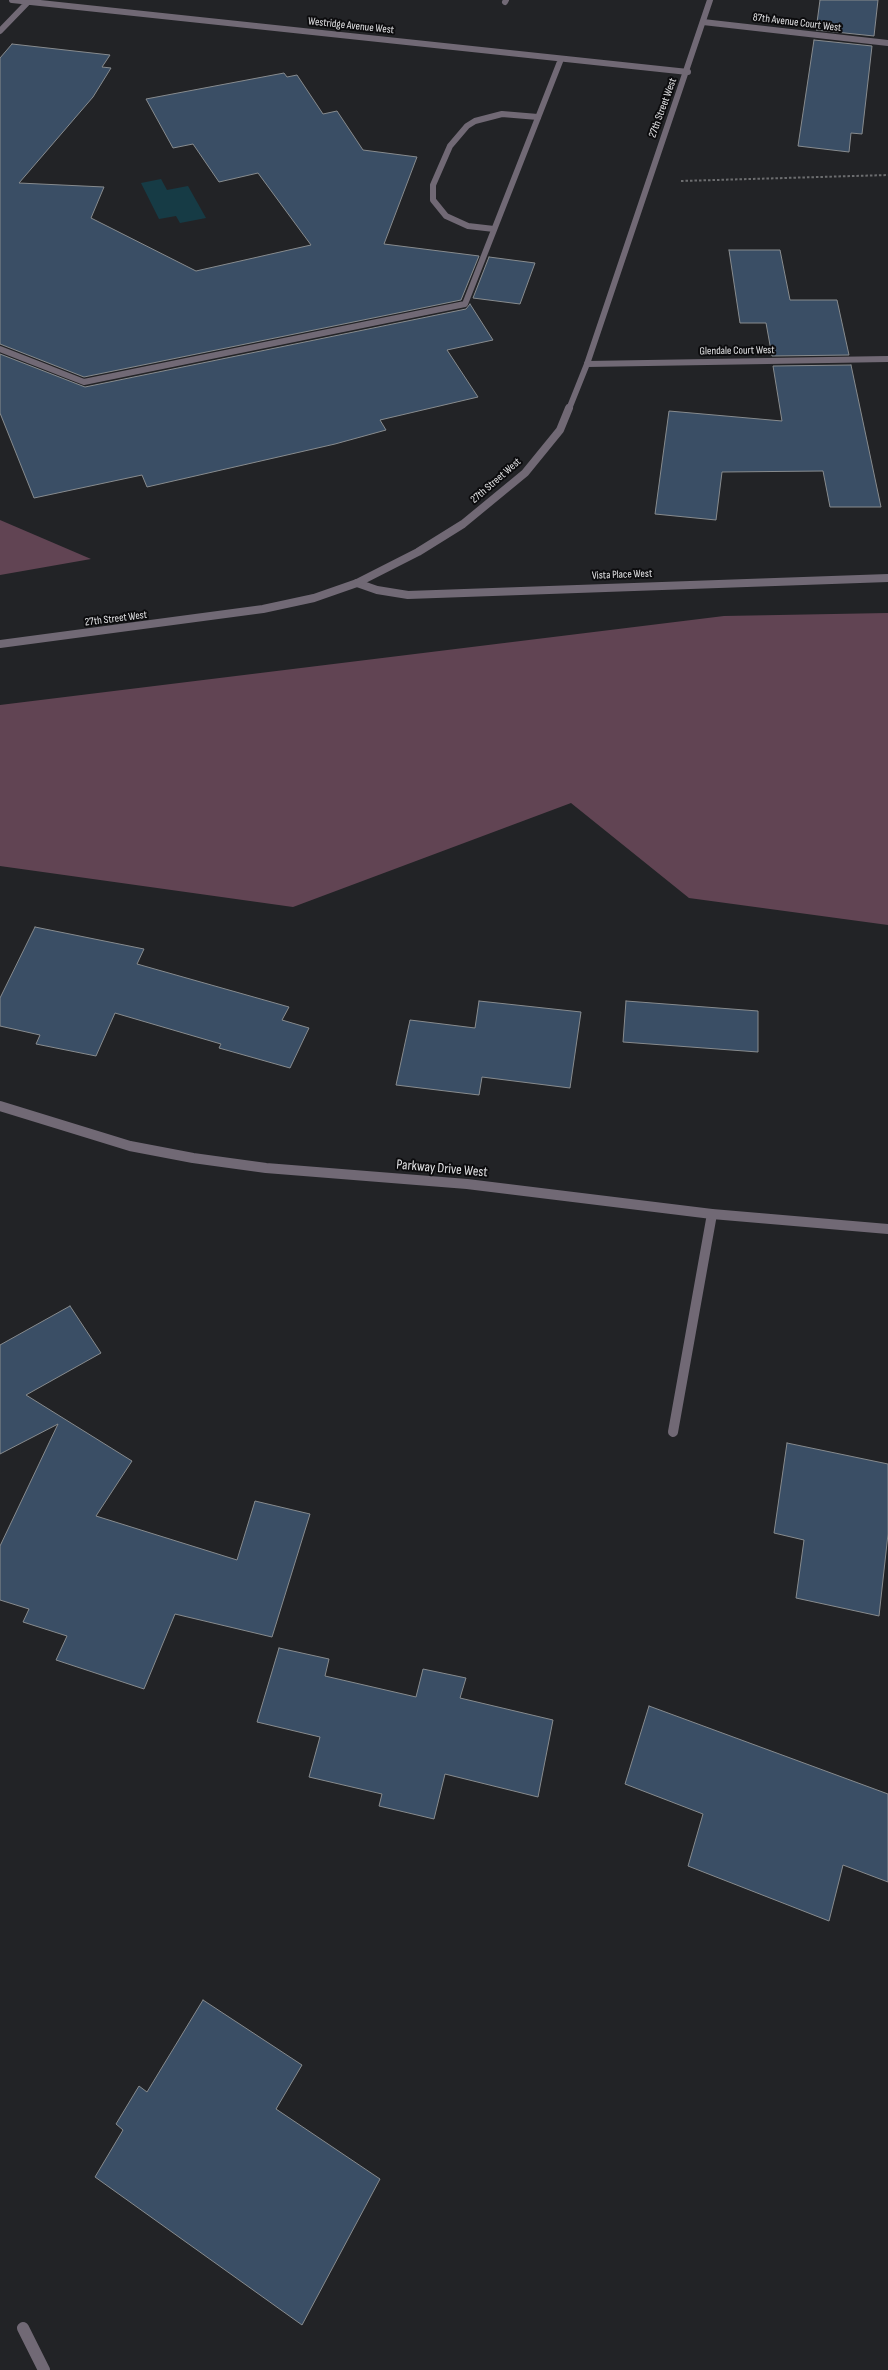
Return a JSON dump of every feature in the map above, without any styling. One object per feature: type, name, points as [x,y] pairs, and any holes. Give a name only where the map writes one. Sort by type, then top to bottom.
[{"type":"street","name":"Westridge Avenue West","points":[[12,0],[688,72]]},
{"type":"street","name":"27th Street West","points":[[0,644],[263,609],[314,598],[357,583],[418,552],[463,524],[525,473],[560,430],[587,364],[648,182],[688,72],[710,0]]},
{"type":"street","points":[[0,31],[29,1]]},
{"type":"street","name":"87th Avenue Court West","points":[[704,22],[888,44]]},
{"type":"street","points":[[0,349],[84,382],[465,304],[561,59]]},
{"type":"street","points":[[494,229],[468,226],[446,216],[433,200],[434,185],[450,146],[466,126],[489,116],[502,114],[538,117]]},
{"type":"street","name":"Glendale Court West","points":[[587,364],[888,359]]},
{"type":"street","name":"Vista Place West","points":[[357,583],[377,590],[408,594],[888,578]]},
{"type":"street","name":"Parkway Drive West","points":[[0,1106],[55,1125],[130,1146],[193,1158],[266,1168],[468,1184],[712,1214],[822,1225],[888,1229]]},
{"type":"street","points":[[673,1432],[712,1214]]},
{"type":"street","points":[[23,2328],[44,2370]]},
{"type":"path","points":[[648,182],[888,175]]},
{"type":"shaded area","points":[[0,520],[91,559],[0,575]]},
{"type":"shaded area","points":[[888,613],[888,925],[689,898],[571,803],[293,907],[0,866],[0,705],[724,616]]},
{"type":"water","points":[[161,179],[167,190],[188,186],[206,218],[180,223],[176,216],[159,219],[141,183]]},
{"type":"building","points":[[820,0],[878,0],[874,36],[816,30]]},
{"type":"building","points":[[814,40],[872,46],[862,134],[851,133],[849,152],[798,146]]},
{"type":"building","points":[[12,44],[110,55],[102,67],[111,68],[93,97],[19,183],[104,187],[91,218],[196,271],[311,245],[258,173],[219,182],[193,144],[173,148],[146,99],[284,73],[287,77],[297,75],[323,114],[337,111],[363,150],[417,157],[384,244],[479,256],[461,300],[84,377],[0,344],[0,58]]},
{"type":"building","points":[[729,250],[780,250],[790,300],[837,300],[849,355],[772,356],[766,323],[740,323]]},
{"type":"building","points":[[489,257],[535,263],[520,304],[473,298]]},
{"type":"building","points":[[470,304],[493,340],[447,350],[478,397],[380,420],[386,430],[335,444],[147,487],[142,475],[34,498],[0,413],[0,354],[85,387],[466,309]]},
{"type":"building","points":[[851,365],[881,507],[830,507],[823,471],[722,472],[716,520],[655,514],[669,411],[782,421],[773,366]]},
{"type":"building","points":[[35,927],[144,949],[137,964],[289,1007],[282,1020],[309,1028],[290,1068],[219,1048],[221,1044],[115,1013],[96,1056],[36,1044],[40,1035],[0,1026],[0,998]]},
{"type":"building","points":[[479,1001],[581,1012],[570,1088],[482,1077],[479,1095],[396,1085],[410,1020],[475,1028]]},
{"type":"building","points":[[626,1001],[758,1011],[758,1052],[623,1042]]},
{"type":"building","points":[[70,1306],[101,1353],[26,1395],[132,1461],[96,1516],[237,1560],[255,1501],[310,1514],[272,1637],[175,1614],[144,1689],[56,1660],[67,1636],[23,1622],[29,1609],[0,1600],[0,1546],[58,1424],[0,1454],[0,1345]]},
{"type":"building","points":[[787,1443],[888,1464],[888,1534],[879,1616],[796,1598],[804,1540],[774,1533]]},
{"type":"building","points":[[279,1648],[329,1659],[325,1676],[416,1697],[423,1669],[466,1678],[460,1698],[553,1720],[538,1797],[445,1774],[434,1819],[379,1806],[382,1794],[309,1777],[320,1737],[257,1722]]},
{"type":"building","points":[[649,1706],[888,1794],[888,1882],[843,1865],[829,1921],[688,1866],[703,1814],[625,1784]]},
{"type":"building","points":[[203,2000],[302,2065],[276,2109],[380,2179],[302,2325],[95,2177],[123,2130],[116,2124],[139,2086],[147,2092]]}]
